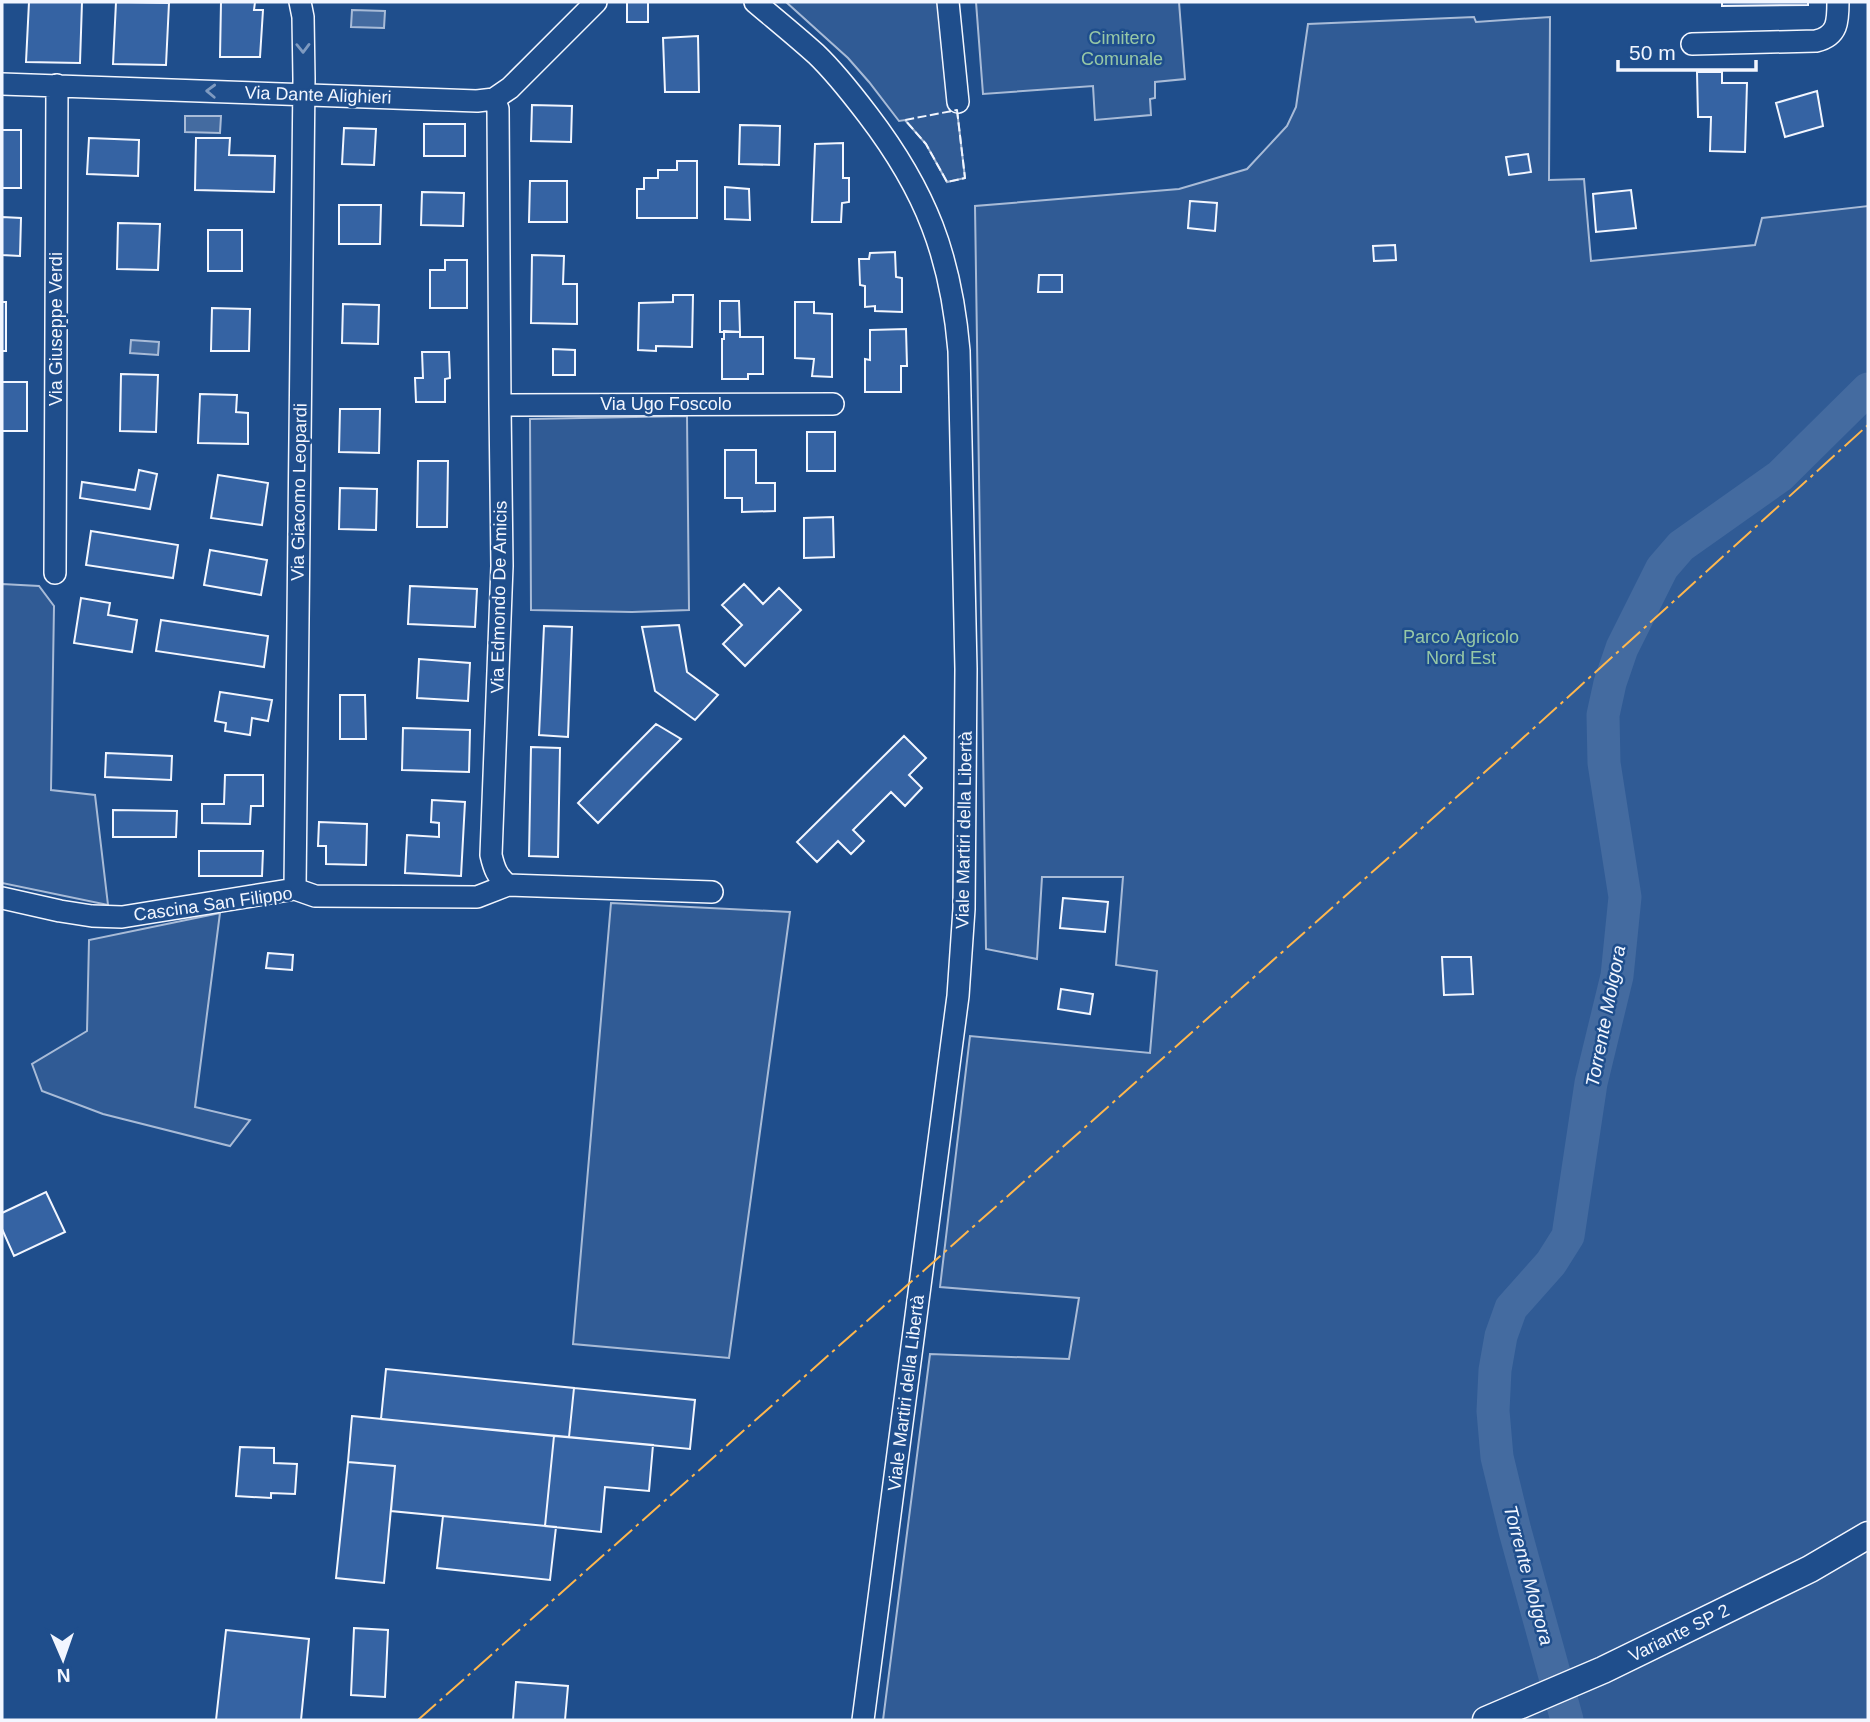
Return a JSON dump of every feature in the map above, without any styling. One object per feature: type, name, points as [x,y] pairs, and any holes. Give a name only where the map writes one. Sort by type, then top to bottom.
[{"type":"main road","name":"Variante SP 2","points":[[1495,1716],[1603,1670],[1810,1569],[1868,1535]]},
{"type":"street","name":"Via Giacomo Leopardi","points":[[295,889],[303,94],[303,17],[300,2]]},
{"type":"street","points":[[494,99],[510,88],[596,2]]},
{"type":"street","name":"Viale Martiri della Libertà","points":[[755,2],[816,55],[839,79],[884,135],[908,173],[928,213],[942,251],[956,316],[959,351],[966,682],[964,909],[958,996],[863,1720]]},
{"type":"street","points":[[948,2],[958,102]]},
{"type":"street","points":[[1692,44],[1827,39],[1835,30],[1838,2]]},
{"type":"street","name":"Via Dante Alighieri","points":[[2,83],[477,101],[494,99]]},
{"type":"street","name":"Via Giuseppe Verdi","points":[[55,573],[57,85]]},
{"type":"street","name":"Via Edmondo De Amicis","points":[[494,99],[498,109],[502,566],[491,855],[499,878],[508,885]]},
{"type":"street","name":"Via Ugo Foscolo","points":[[499,405],[833,404]]},
{"type":"street","points":[[508,885],[712,892]]},
{"type":"street","name":"Cascina San Filippo","points":[[2,898],[60,911],[122,917],[295,889],[315,896],[477,897],[508,885]]},
{"type":"green space","points":[[786,2],[939,2],[950,111],[957,110],[965,178],[947,182],[926,144],[905,120],[899,121],[848,58]]},
{"type":"green space","name":"Cimitero Comunale","points":[[976,2],[1179,2],[1185,79],[1155,82],[1155,98],[1150,99],[1151,115],[1095,120],[1093,86],[983,94]]},
{"type":"green space","name":"Parco Agricolo Nord Est","points":[[1474,17],[1476,22],[1550,17],[1549,180],[1584,179],[1591,261],[1755,245],[1762,218],[1868,206],[1868,1720],[883,1720],[930,1354],[1069,1359],[1079,1298],[940,1287],[970,1036],[1150,1053],[1157,971],[1116,965],[1123,877],[1042,877],[1037,959],[986,949],[975,206],[1179,189],[1247,169],[1287,126],[1296,107],[1308,24]]},
{"type":"green space","points":[[687,416],[689,610],[531,610],[530,419]]},
{"type":"green space","points":[[2,584],[39,586],[54,606],[51,790],[95,795],[108,905],[2,883]]},
{"type":"green space","points":[[611,903],[790,912],[729,1358],[573,1344]]},
{"type":"green space","points":[[220,913],[195,1107],[250,1120],[230,1146],[103,1114],[42,1091],[32,1064],[87,1031],[89,940]]},
{"type":"shaded area","points":[[352,10],[385,11],[384,28],[351,27]]},
{"type":"shaded area","points":[[185,116],[221,116],[220,133],[185,132]]},
{"type":"shaded area","points":[[131,340],[159,342],[158,355],[130,353]]},
{"type":"building","points":[[29,2],[82,2],[80,63],[26,62]]},
{"type":"building","points":[[116,2],[169,3],[166,65],[113,64]]},
{"type":"building","points":[[221,2],[255,2],[254,10],[263,10],[260,57],[220,57]]},
{"type":"building","points":[[627,2],[648,2],[648,22],[627,22]]},
{"type":"building","points":[[1722,2],[1808,2],[1808,5],[1722,6]]},
{"type":"building","points":[[698,36],[699,92],[665,92],[663,38]]},
{"type":"building","points":[[1697,72],[1722,72],[1722,83],[1747,83],[1745,152],[1710,151],[1711,117],[1698,117]]},
{"type":"building","points":[[1817,91],[1823,126],[1785,137],[1776,103]]},
{"type":"building","points":[[532,105],[572,106],[571,142],[531,141]]},
{"type":"building","points":[[424,124],[465,124],[465,156],[424,156]]},
{"type":"building","points":[[740,125],[780,126],[779,165],[739,164]]},
{"type":"building","points":[[344,128],[376,129],[374,165],[342,164]]},
{"type":"building","points":[[2,130],[21,130],[21,188],[2,188]]},
{"type":"building","points":[[89,138],[139,140],[138,176],[87,174]]},
{"type":"building","points":[[196,138],[230,138],[229,155],[275,156],[274,192],[195,190]]},
{"type":"building","points":[[843,143],[843,178],[849,178],[849,202],[842,203],[841,222],[812,222],[815,144]]},
{"type":"building","points":[[1528,154],[1531,172],[1509,175],[1506,157]]},
{"type":"building","points":[[677,161],[697,161],[697,218],[637,218],[637,189],[644,189],[644,178],[658,178],[658,170],[677,170]]},
{"type":"building","points":[[530,181],[567,181],[567,222],[529,222]]},
{"type":"building","points":[[725,187],[749,189],[750,220],[725,219]]},
{"type":"building","points":[[1631,190],[1636,228],[1596,232],[1593,194]]},
{"type":"building","points":[[422,192],[464,193],[463,226],[421,225]]},
{"type":"building","points":[[1190,201],[1217,203],[1215,231],[1188,228]]},
{"type":"building","points":[[339,205],[381,205],[380,244],[339,244]]},
{"type":"building","points":[[2,217],[21,218],[20,256],[2,255]]},
{"type":"building","points":[[118,223],[160,224],[158,270],[117,269]]},
{"type":"building","points":[[208,230],[242,230],[242,271],[208,271]]},
{"type":"building","points":[[1395,245],[1396,260],[1374,261],[1373,246]]},
{"type":"building","points":[[895,252],[896,277],[902,278],[902,312],[875,311],[875,306],[865,307],[865,286],[860,285],[859,259],[869,259],[870,253]]},
{"type":"building","points":[[532,255],[564,256],[563,284],[577,284],[577,324],[531,323]]},
{"type":"building","points":[[445,260],[467,260],[467,308],[430,308],[430,270],[445,270]]},
{"type":"building","points":[[1039,275],[1062,275],[1062,292],[1038,292]]},
{"type":"building","points":[[673,295],[693,295],[692,347],[656,346],[656,351],[638,350],[639,303],[673,302]]},
{"type":"building","points":[[720,301],[739,301],[740,332],[720,332]]},
{"type":"building","points":[[2,302],[6,302],[6,351],[2,351]]},
{"type":"building","points":[[795,302],[814,302],[814,313],[832,314],[832,377],[812,376],[814,359],[795,358]]},
{"type":"building","points":[[343,304],[379,305],[378,344],[342,343]]},
{"type":"building","points":[[212,308],[250,309],[249,351],[211,351]]},
{"type":"building","points":[[906,329],[907,366],[901,366],[901,392],[865,392],[865,359],[870,360],[870,330]]},
{"type":"building","points":[[724,331],[740,332],[740,337],[763,337],[763,374],[748,374],[748,379],[722,379]]},
{"type":"building","points":[[553,349],[575,350],[575,375],[553,375]]},
{"type":"building","points":[[422,352],[449,352],[450,378],[445,379],[445,402],[416,402],[415,378],[423,378]]},
{"type":"building","points":[[121,374],[158,375],[156,432],[120,431]]},
{"type":"building","points":[[2,382],[27,382],[27,431],[2,431]]},
{"type":"building","points":[[200,394],[237,395],[236,412],[248,413],[248,444],[198,443]]},
{"type":"building","points":[[340,409],[380,409],[379,453],[339,452]]},
{"type":"building","points":[[807,432],[835,432],[835,471],[807,471]]},
{"type":"building","points":[[725,450],[756,450],[756,483],[775,483],[775,511],[742,512],[742,498],[725,498]]},
{"type":"building","points":[[418,461],[448,461],[447,527],[417,527]]},
{"type":"building","points":[[139,470],[157,474],[150,509],[80,498],[82,482],[135,490]]},
{"type":"building","points":[[218,475],[268,483],[262,525],[211,518]]},
{"type":"building","points":[[340,488],[377,489],[376,530],[339,529]]},
{"type":"building","points":[[833,517],[834,557],[804,558],[804,518]]},
{"type":"building","points":[[91,531],[178,545],[173,578],[86,565]]},
{"type":"building","points":[[210,550],[267,560],[261,595],[204,585]]},
{"type":"building","points":[[744,584],[763,604],[779,588],[801,610],[745,666],[723,644],[742,625],[722,605]]},
{"type":"building","points":[[410,586],[477,589],[475,627],[408,624]]},
{"type":"building","points":[[81,598],[110,603],[108,615],[137,620],[132,652],[74,643]]},
{"type":"building","points":[[161,620],[268,636],[264,667],[156,651]]},
{"type":"building","points":[[679,625],[687,672],[718,695],[695,720],[655,691],[642,627]]},
{"type":"building","points":[[544,626],[572,627],[568,737],[539,735]]},
{"type":"building","points":[[419,659],[470,663],[468,701],[417,698]]},
{"type":"building","points":[[220,692],[272,700],[268,721],[252,718],[250,735],[225,731],[226,723],[215,721]]},
{"type":"building","points":[[340,695],[365,695],[366,739],[340,739]]},
{"type":"building","points":[[656,724],[681,739],[598,823],[578,803]]},
{"type":"building","points":[[403,728],[470,730],[469,772],[402,770]]},
{"type":"building","points":[[904,736],[926,758],[909,775],[922,788],[905,806],[891,792],[853,830],[864,841],[851,854],[838,841],[817,862],[797,842]]},
{"type":"building","points":[[531,747],[560,748],[558,857],[529,856]]},
{"type":"building","points":[[106,753],[172,756],[171,780],[105,777]]},
{"type":"building","points":[[225,775],[263,775],[263,806],[251,806],[250,824],[202,823],[202,804],[224,804]]},
{"type":"building","points":[[432,800],[465,802],[461,876],[405,873],[407,835],[439,837],[439,823],[431,822]]},
{"type":"building","points":[[113,810],[177,811],[176,837],[113,837]]},
{"type":"building","points":[[319,822],[367,824],[366,865],[326,864],[326,846],[318,846]]},
{"type":"building","points":[[199,851],[263,851],[262,876],[199,876]]},
{"type":"building","points":[[1063,898],[1108,902],[1105,932],[1060,928]]},
{"type":"building","points":[[268,953],[293,955],[292,970],[266,968]]},
{"type":"building","points":[[1442,957],[1471,957],[1473,994],[1444,995]]},
{"type":"building","points":[[1061,989],[1093,994],[1090,1014],[1058,1009]]},
{"type":"building","points":[[46,1192],[65,1232],[14,1256],[2,1229],[2,1213]]},
{"type":"building","points":[[386,1369],[574,1388],[569,1437],[381,1419]]},
{"type":"building","points":[[574,1388],[695,1400],[690,1449],[569,1437]]},
{"type":"building","points":[[352,1416],[554,1436],[545,1526],[391,1511],[395,1466],[348,1462]]},
{"type":"building","points":[[554,1436],[653,1445],[649,1491],[605,1487],[601,1532],[545,1526]]},
{"type":"building","points":[[240,1447],[274,1448],[274,1463],[297,1464],[295,1494],[271,1493],[271,1498],[236,1496]]},
{"type":"building","points":[[348,1462],[395,1466],[384,1583],[336,1578]]},
{"type":"building","points":[[443,1516],[556,1527],[550,1580],[437,1568]]},
{"type":"building","points":[[354,1628],[388,1630],[385,1697],[351,1695]]},
{"type":"building","points":[[226,1630],[309,1639],[301,1720],[216,1720]]},
{"type":"building","points":[[516,1682],[568,1686],[565,1720],[513,1720]]},
{"type":"waterway","name":"Torrente Molgora","points":[[1567,1720],[1497,1457],[1493,1411],[1495,1370],[1501,1336],[1511,1308],[1551,1263],[1568,1236],[1591,1083],[1617,976],[1625,897],[1604,763],[1603,715],[1610,683],[1622,648],[1662,568],[1681,546],[1780,476],[1868,389]]},
{"type":"fence","points":[[957,110],[965,178],[947,182],[926,144],[905,120],[957,110]]},
{"type":"power","points":[[418,1720],[1513,747],[1868,425]]}]
